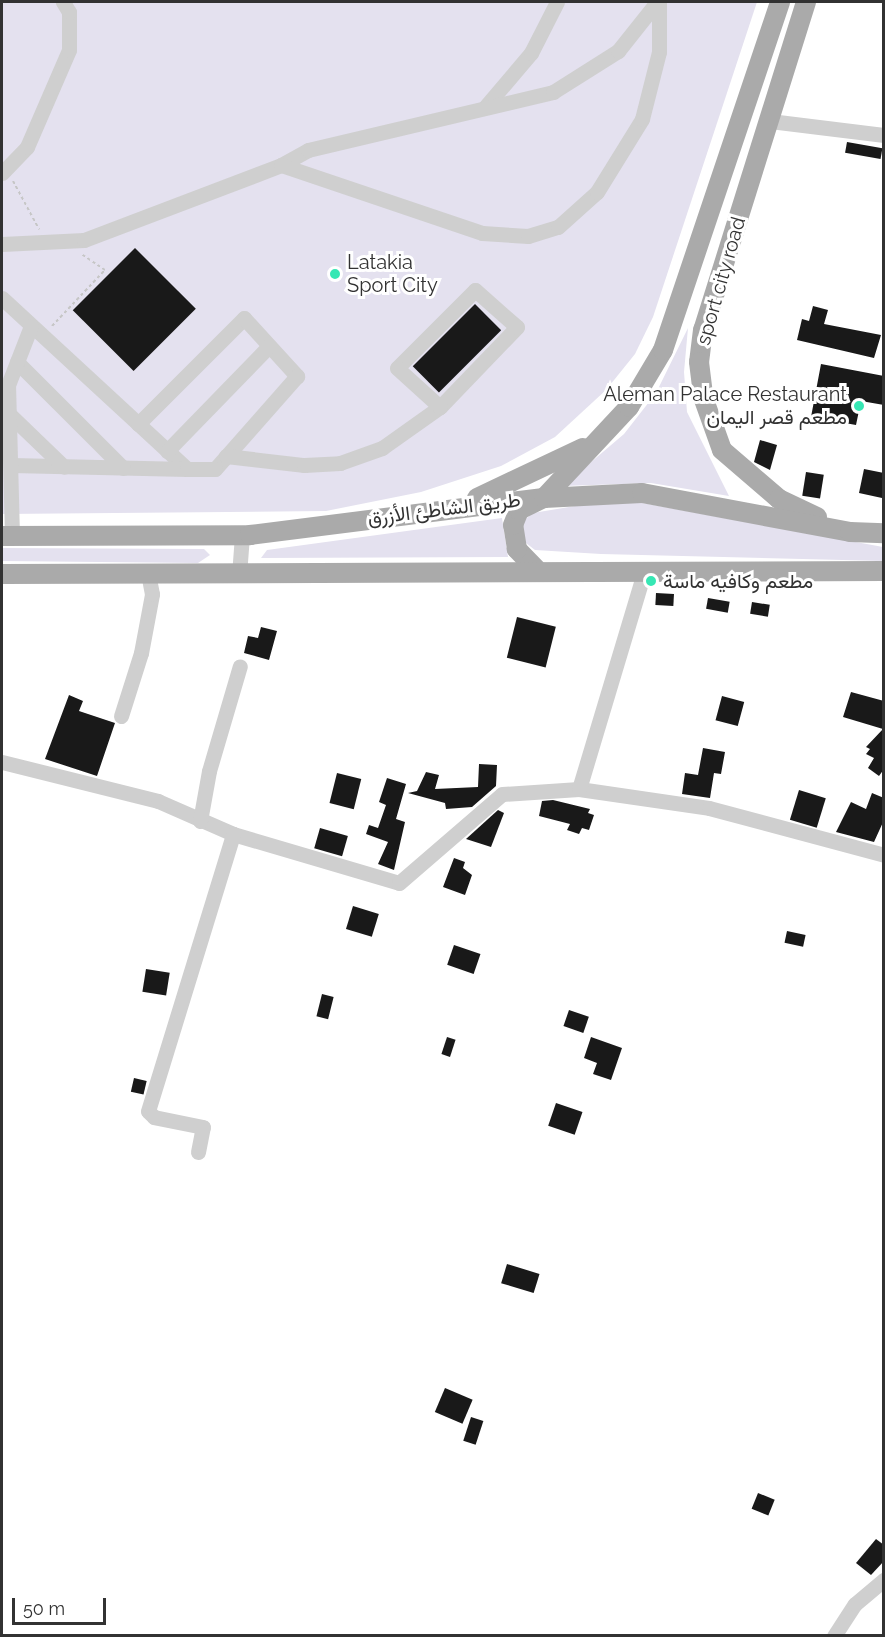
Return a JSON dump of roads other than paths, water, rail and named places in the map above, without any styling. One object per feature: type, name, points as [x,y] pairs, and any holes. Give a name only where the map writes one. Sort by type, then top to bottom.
[{"type":"main road","name":"sport city road","points":[[544,498],[629,407],[663,350],[780,2]]},
{"type":"main road","name":"sport city road","points":[[806,2],[771,121],[703,330],[699,362],[704,397],[722,450],[752,479],[779,499],[850,532]]},
{"type":"main road","points":[[449,509],[517,483],[598,440]]},
{"type":"main road","name":"طريق الشاطئ الأزرق","points":[[7,536],[242,535],[544,498],[642,493],[850,532],[884,533]]},
{"type":"main road","points":[[536,569],[517,549],[513,525],[519,510],[544,498]]},
{"type":"main road","points":[[2,574],[425,576],[536,569],[644,572],[884,571]]},
{"type":"street","points":[[4,171],[27,147],[69,51],[69,12],[63,2]]},
{"type":"street","points":[[485,107],[531,53],[557,2]]},
{"type":"street","points":[[2,244],[84,240],[280,165],[308,150],[553,92],[590,72],[618,51],[658,2]]},
{"type":"street","points":[[280,165],[482,233],[528,236],[558,226],[597,192],[642,119],[659,52],[658,2]]},
{"type":"street","points":[[771,121],[884,135]]},
{"type":"street","points":[[226,456],[304,465],[340,463],[382,448],[440,407],[517,327],[475,290],[397,368],[440,407]]},
{"type":"street","points":[[2,298],[187,469]]},
{"type":"street","points":[[11,465],[215,469],[297,376],[244,318],[138,424]]},
{"type":"street","points":[[7,536],[11,465],[8,385],[17,362],[37,332]]},
{"type":"street","points":[[167,451],[269,346]]},
{"type":"street","points":[[17,362],[123,468]]},
{"type":"street","points":[[9,414],[64,467]]},
{"type":"street","points":[[239,575],[242,535]]},
{"type":"street","points":[[579,789],[644,572]]},
{"type":"street","points":[[121,716],[141,653],[152,594],[148,574]]},
{"type":"street","points":[[200,821],[209,771],[240,666]]},
{"type":"street","points":[[2,762],[158,801],[233,834],[399,883],[502,794],[579,789],[709,808],[884,855]]},
{"type":"street","points":[[198,1152],[203,1127],[154,1117],[148,1111],[233,834]]},
{"type":"street","points":[[834,1635],[855,1604],[884,1580]]},
{"type":"place","name":"Latakia Sport City","points":[[335,274]]},
{"type":"place","name":"Aleman Palace Restaurant مطعم قصر اليمان","points":[[859,406]]},
{"type":"place","name":"مطعم وكافيه ماسة","points":[[651,581]]}]
